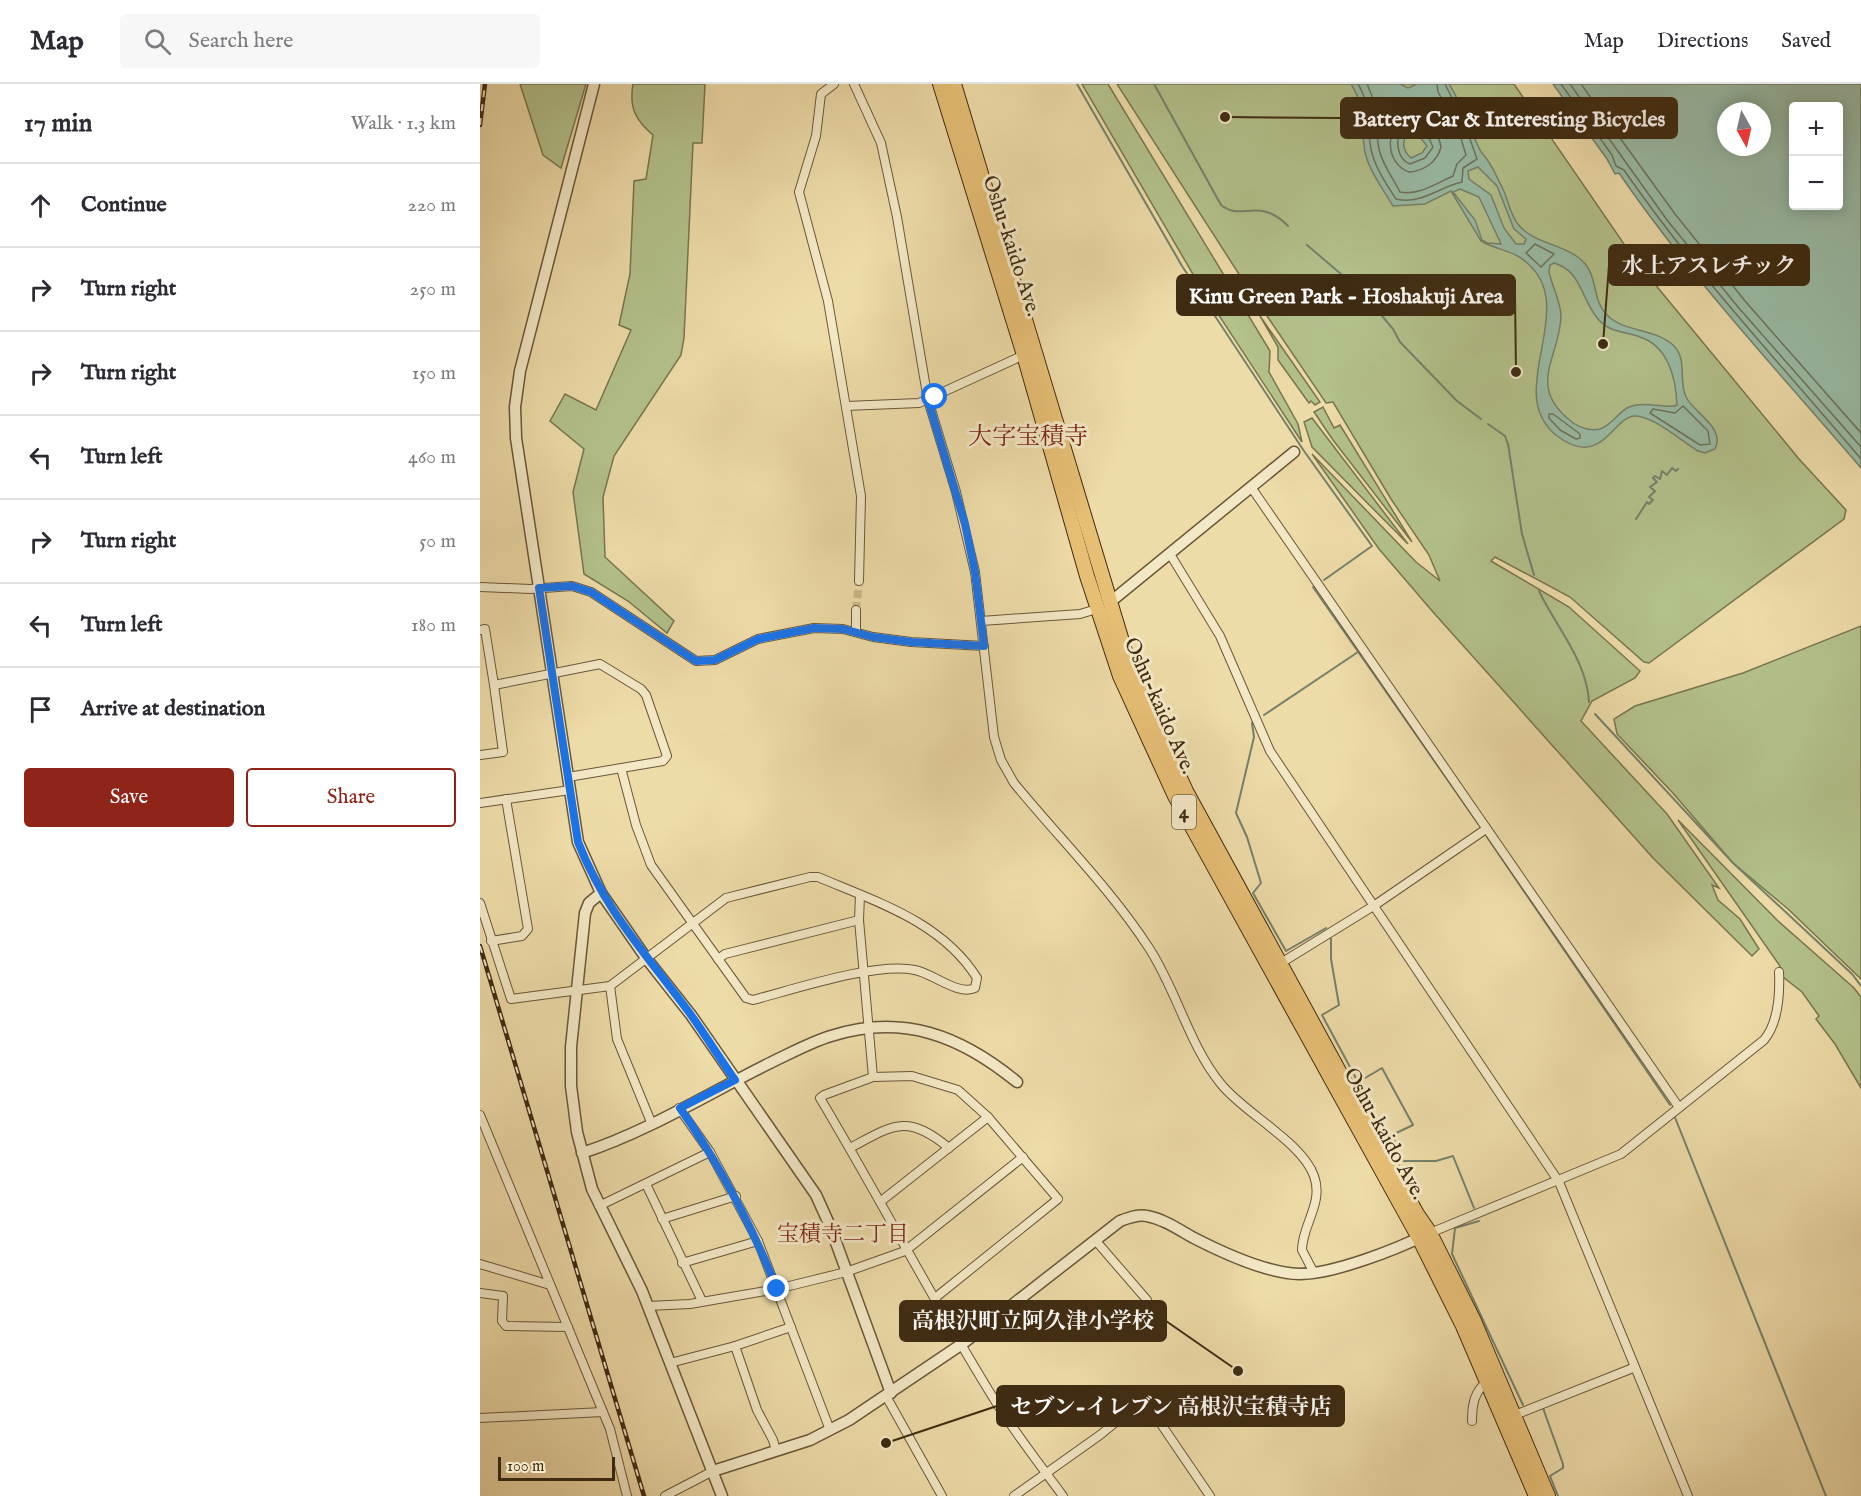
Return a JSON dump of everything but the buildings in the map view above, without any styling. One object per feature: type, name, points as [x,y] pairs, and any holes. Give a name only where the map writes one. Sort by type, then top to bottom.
[{"type":"highway","name":"Oshu-kaido Ave.","points":[[940,84],[1103,606],[1156,730],[1186,791],[1417,1214],[1424,1236],[1536,1496]]},
{"type":"highway","name":"Oshu-kaido Ave.","points":[[954,84],[1125,686],[1175,796],[1424,1236],[1515,1415],[1548,1496]]},
{"type":"street","points":[[594,84],[522,360],[515,407],[516,438],[578,842],[601,893],[646,958],[691,1015],[816,1195],[830,1226],[888,1395],[942,1496]]},
{"type":"street","points":[[834,84],[821,94],[816,136],[800,192],[828,301],[862,508],[859,581]]},
{"type":"street","points":[[854,84],[881,143],[897,217],[928,400],[965,524],[981,621],[994,737],[1008,773],[1131,922],[1166,977],[1208,1065],[1222,1086],[1298,1153],[1312,1171],[1317,1188],[1316,1198],[1302,1250],[1314,1273]]},
{"type":"street","points":[[846,406],[919,403],[1024,355]]},
{"type":"street","points":[[981,621],[1069,615],[1103,606],[1294,452]]},
{"type":"street","points":[[1251,488],[1678,1106]]},
{"type":"street","points":[[1170,554],[1220,636],[1270,751],[1376,905],[1559,1182],[1688,1496]]},
{"type":"street","points":[[480,587],[572,586],[591,592],[696,661],[715,660],[758,639],[814,628],[856,632],[911,642],[984,646]]},
{"type":"street","points":[[856,610],[856,632]]},
{"type":"street","points":[[480,630],[485,629],[503,752],[480,755]]},
{"type":"street","points":[[494,685],[600,664],[641,689],[646,695],[667,756],[663,761],[568,777]]},
{"type":"street","points":[[480,903],[511,999],[577,993],[610,986],[692,923],[726,898],[810,877],[818,877],[920,922],[935,932],[968,963],[977,983],[971,990],[915,969],[864,971],[749,1000],[718,959],[692,923],[651,865],[636,825],[621,768]]},
{"type":"street","points":[[480,803],[570,790]]},
{"type":"street","points":[[491,941],[522,936],[528,929],[506,799]]},
{"type":"street","points":[[1281,963],[1376,905],[1486,829]]},
{"type":"street","points":[[601,893],[589,903],[585,913],[571,1047],[571,1086],[582,1153],[592,1190],[648,1306],[722,1496]]},
{"type":"street","points":[[860,895],[859,920],[873,1077]]},
{"type":"street","points":[[718,959],[725,954],[859,920]]},
{"type":"street","points":[[665,1496],[713,1471],[810,1440],[888,1395],[962,1344],[1120,1221],[1144,1215],[1161,1221],[1230,1257],[1292,1273],[1314,1273],[1406,1245],[1621,1154],[1678,1106],[1764,1040],[1771,1031],[1779,972]]},
{"type":"street","points":[[610,986],[617,1040],[651,1122]]},
{"type":"street","points":[[582,1153],[829,1036],[869,1028],[896,1027],[939,1035],[982,1055],[1017,1082]]},
{"type":"street","points":[[935,1298],[1058,1199],[988,1117],[958,1090],[912,1076],[873,1077],[819,1098],[850,1148],[905,1251],[990,1393],[1063,1496]]},
{"type":"street","points":[[680,1108],[710,1152],[758,1241],[830,1430]]},
{"type":"street","points":[[480,1115],[603,1412],[627,1496]]},
{"type":"street","points":[[880,1202],[988,1117]]},
{"type":"street","points":[[850,1148],[896,1124],[928,1131],[949,1148]]},
{"type":"street","points":[[599,1206],[710,1152]]},
{"type":"street","points":[[648,1306],[702,1301],[777,1289],[846,1272],[905,1251],[1023,1157]]},
{"type":"street","points":[[646,1184],[702,1301]]},
{"type":"street","points":[[662,1219],[735,1196]]},
{"type":"street","points":[[682,1263],[758,1241]]},
{"type":"street","points":[[1096,1241],[1147,1300]]},
{"type":"street","points":[[480,1264],[550,1285]]},
{"type":"street","points":[[480,1293],[503,1296],[502,1321],[506,1326],[568,1327]]},
{"type":"street","points":[[670,1363],[735,1346],[791,1327]]},
{"type":"street","points":[[735,1346],[757,1410],[776,1450]]},
{"type":"street","points":[[1515,1415],[1634,1368]]},
{"type":"street","points":[[1472,1421],[1475,1396],[1480,1386],[1488,1381]]},
{"type":"street","points":[[1014,1496],[1100,1435],[1144,1399],[1210,1496]]},
{"type":"street","points":[[480,1418],[603,1412]]},
{"type":"green space","points":[[520,84],[586,84],[561,168],[543,155]]},
{"type":"green space","points":[[633,84],[705,84],[702,143],[693,143],[684,338],[681,355],[614,456],[603,497],[605,557],[674,621],[667,633],[628,601],[584,574],[573,492],[584,449],[550,421],[565,394],[596,410],[631,330],[619,325],[630,274],[634,181],[646,179],[653,135],[642,124],[635,112],[632,100]]},
{"type":"green space","points":[[1082,84],[1108,84],[1270,351],[1269,372],[1298,424],[1302,442],[1201,288]]},
{"type":"green space","points":[[1117,84],[1514,84],[1635,260],[1799,459],[1846,510],[1844,519],[1649,663],[1644,662],[1570,597],[1495,557],[1491,561],[1569,607],[1640,671],[1635,678],[1592,701],[1581,721],[1667,814],[1719,888],[1712,885],[1718,900],[1740,919],[1759,949],[1752,956],[1653,858],[1379,549],[1312,454],[1416,562],[1440,581],[1429,555],[1391,499],[1333,402],[1326,403],[1244,282]]},
{"type":"green space","points":[[1260,316],[1320,402],[1315,405],[1311,401],[1309,403],[1278,360],[1278,347]]},
{"type":"green space","points":[[1323,407],[1334,428],[1340,425],[1412,542],[1314,412]]},
{"type":"green space","points":[[1312,418],[1408,544],[1312,447],[1304,422]]},
{"type":"green space","points":[[1861,626],[1861,979],[1788,909],[1733,863],[1672,792],[1617,734],[1614,719],[1635,706],[1743,673]]},
{"type":"green space","points":[[1678,820],[1777,920],[1854,988],[1861,997],[1861,1088],[1835,1044],[1816,1019],[1819,1016],[1802,992],[1783,977],[1780,966]]},
{"type":"water","points":[[1351,84],[1400,84],[1408,88],[1417,84],[1449,84],[1480,150],[1503,189],[1517,223],[1524,231],[1570,252],[1586,265],[1590,271],[1599,303],[1607,315],[1621,324],[1665,340],[1678,351],[1682,363],[1686,397],[1713,428],[1717,441],[1715,449],[1705,453],[1698,451],[1651,420],[1635,416],[1627,418],[1596,445],[1585,447],[1572,445],[1557,436],[1542,418],[1536,397],[1537,374],[1546,326],[1547,302],[1541,281],[1521,258],[1481,241],[1451,191],[1425,204],[1393,206],[1367,159],[1361,109]],"holes":[[[1416,132],[1427,146],[1422,153],[1411,158],[1404,146],[1405,139],[1411,133]],[[1478,167],[1497,186],[1514,229],[1526,239],[1524,244],[1516,244],[1504,228],[1491,195],[1469,179],[1468,171]],[[1460,189],[1479,197],[1501,244],[1487,243],[1482,240],[1475,220],[1453,192]],[[1554,263],[1570,272],[1593,312],[1603,324],[1650,341],[1664,355],[1675,384],[1677,405],[1635,405],[1621,412],[1608,425],[1595,430],[1582,428],[1567,418],[1549,393],[1549,369],[1561,316],[1549,272],[1550,265]]]},
{"type":"water","points":[[1553,84],[1861,84],[1861,468],[1705,287],[1619,173],[1615,174],[1607,159]]},
{"type":"waterway","points":[[1077,84],[1182,266],[1304,451],[1372,546],[1324,580]]},
{"type":"waterway","points":[[1154,84],[1221,205],[1229,210],[1268,212],[1288,226]]},
{"type":"waterway","points":[[1307,245],[1362,292],[1393,329],[1400,342],[1457,401],[1481,419]]},
{"type":"waterway","points":[[1488,424],[1505,436],[1508,444],[1522,534],[1534,575]]},
{"type":"waterway","points":[[1636,519],[1647,502],[1649,504],[1653,500],[1649,497],[1655,491],[1650,487],[1657,482],[1653,478],[1655,476],[1660,479],[1662,471],[1667,475],[1672,468],[1676,471],[1678,469]]},
{"type":"waterway","points":[[1313,587],[1479,825]]},
{"type":"waterway","points":[[1539,591],[1577,658],[1583,672],[1589,702]]},
{"type":"waterway","points":[[1264,715],[1358,652]]},
{"type":"waterway","points":[[1595,714],[1733,863],[1852,974],[1861,986]]},
{"type":"waterway","points":[[1252,723],[1254,737],[1236,813],[1247,837],[1261,883],[1253,893],[1286,951],[1326,928]]},
{"type":"waterway","points":[[1487,837],[1670,1105]]},
{"type":"waterway","points":[[1331,939],[1331,959],[1339,1005],[1322,1015],[1357,1080],[1360,1081],[1382,1068],[1413,1125],[1392,1135],[1403,1161],[1436,1161],[1453,1156],[1474,1208]]},
{"type":"waterway","points":[[1674,1115],[1826,1496]]},
{"type":"waterway","points":[[1479,1221],[1455,1228],[1452,1254],[1523,1405]]},
{"type":"waterway","points":[[1543,1408],[1563,1464],[1563,1468],[1550,1476],[1558,1496]]},
{"type":"tunnel","points":[[856,610],[859,581]]},
{"type":"railway","points":[[480,125],[485,84]]},
{"type":"railway","points":[[480,946],[644,1496]]},
{"type":"place","name":"Battery Car & Interesting Bicycles","points":[[1225,117]]},
{"type":"place","name":"水上アスレチック","points":[[1603,344]]},
{"type":"place","name":"Kinu Green Park - Hoshakuji Area","points":[[1516,372]]},
{"type":"place","name":"高根沢町立阿久津小学校","points":[[1238,1371]]},
{"type":"place","name":"セブン-イレブン 高根沢宝積寺店","points":[[886,1443]]},
{"type":"district","name":"大字宝積寺","points":[[1028,437]]},
{"type":"district","name":"宝積寺二丁目","points":[[843,1235]]},
{"type":"route","points":[[777,1289],[758,1241],[735,1196],[710,1152],[680,1108],[735,1080],[691,1015],[608,905],[592,877],[578,842],[539,588],[558,585],[572,586],[591,592],[696,661],[715,660],[758,639],[814,628],[843,629],[873,637],[911,642],[984,646],[980,604],[965,524],[928,400],[935,397]]}]
